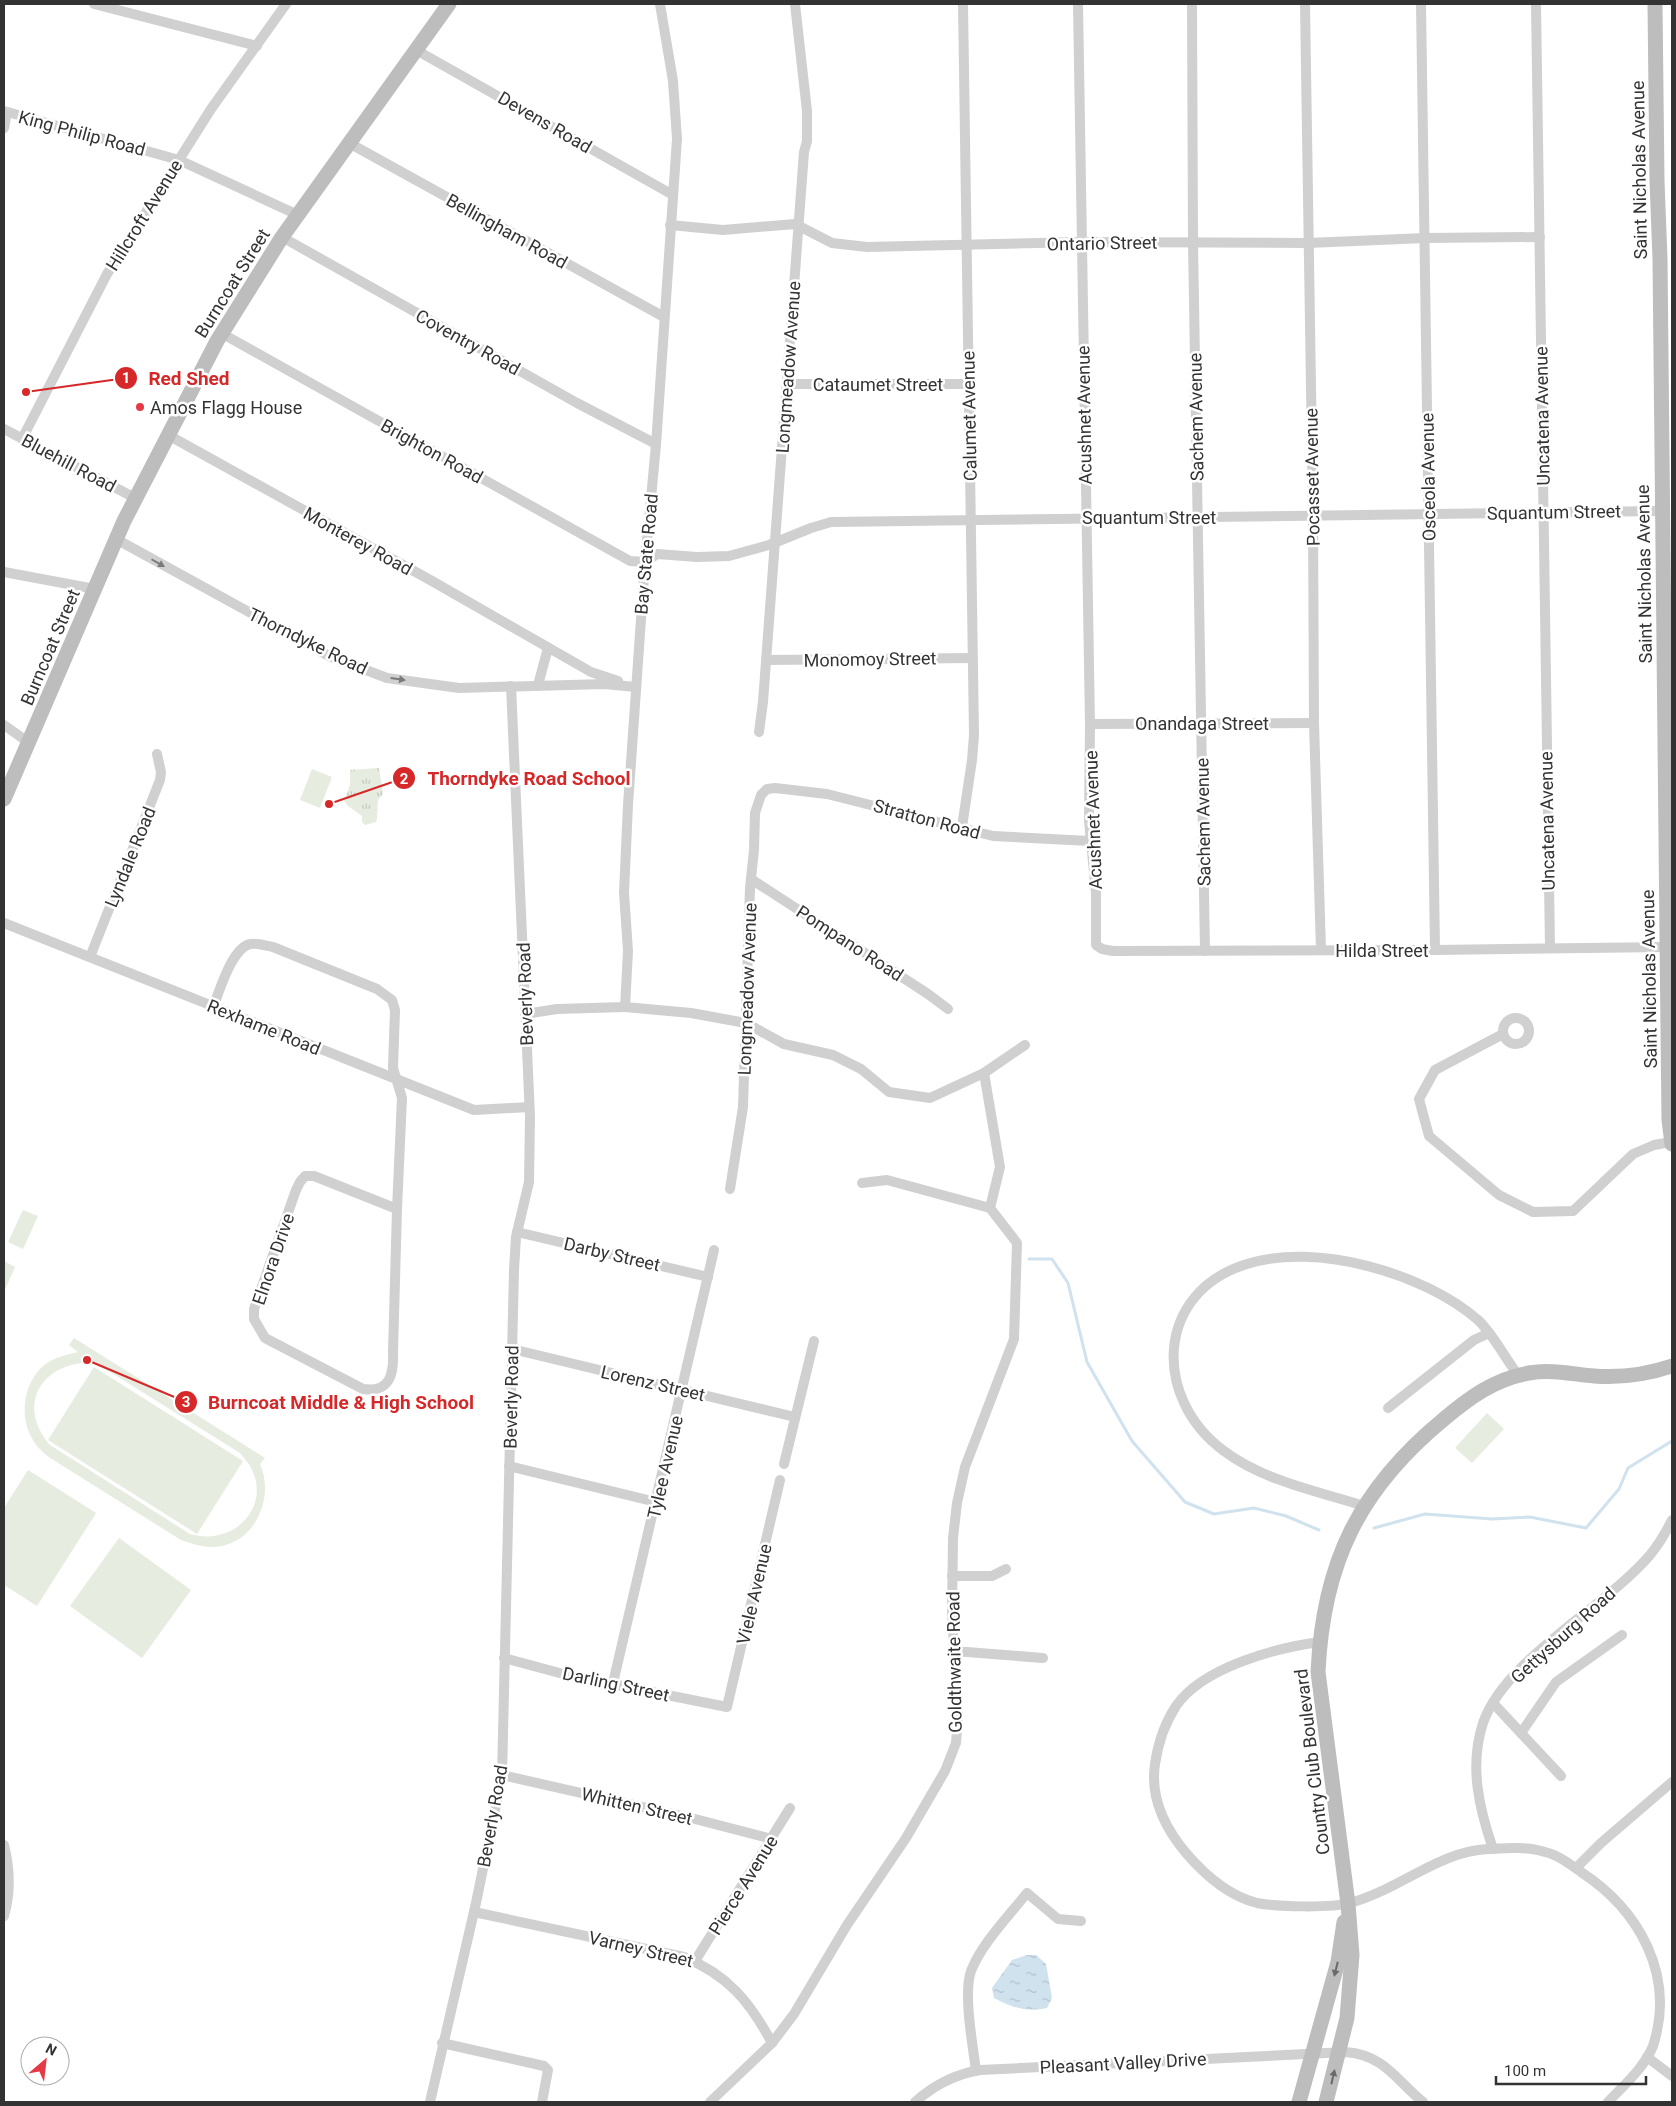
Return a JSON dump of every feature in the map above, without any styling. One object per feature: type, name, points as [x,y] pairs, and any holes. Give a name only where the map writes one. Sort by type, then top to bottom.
[{"type":"street","points":[[94,4],[257,46]]},
{"type":"street","name":"Hillcroft Avenue","points":[[22,439],[107,274],[211,109],[286,4]]},
{"type":"street","name":"Burncoat Street","points":[[4,799],[135,498],[221,334],[282,237],[449,4]]},
{"type":"street","name":"Bay State Road","points":[[625,1006],[628,951],[624,893],[625,851],[645,562],[656,444],[670,225],[678,139],[673,81],[660,4]]},
{"type":"street","name":"Longmeadow Avenue","points":[[759,732],[804,152],[808,128],[795,4]]},
{"type":"street","name":"Calumet Avenue","points":[[962,827],[973,748],[964,4]]},
{"type":"street","name":"Acushnet Avenue","points":[[1078,4],[1090,724],[1090,841],[1096,892],[1096,946]]},
{"type":"street","name":"Sachem Avenue","points":[[1192,4],[1193,243],[1205,951]]},
{"type":"street","name":"Pocasset Avenue","points":[[1305,4],[1313,515],[1314,724],[1321,950]]},
{"type":"street","name":"Osceola Avenue","points":[[1421,4],[1435,950]]},
{"type":"street","name":"Uncatena Avenue","points":[[1536,4],[1550,948]]},
{"type":"street","name":"Saint Nicholas Avenue","points":[[1655,4],[1660,259],[1661,511],[1668,1031],[1672,1143]]},
{"type":"street","name":"Devens Road","points":[[416,50],[673,195]]},
{"type":"street","points":[[4,128],[5,112]]},
{"type":"street","name":"King Philip Road","points":[[5,112],[179,160],[298,215]]},
{"type":"street","name":"Bellingham Road","points":[[350,143],[664,317]]},
{"type":"street","name":"Ontario Street","points":[[670,225],[722,230],[795,224],[832,243],[856,247],[1081,242],[1308,243],[1425,238],[1540,238]]},
{"type":"street","name":"Coventry Road","points":[[282,237],[577,403],[656,444]]},
{"type":"street","name":"Brighton Road","points":[[221,334],[630,561],[645,562]]},
{"type":"street","name":"Cataumet Street","points":[[787,384],[969,384]]},
{"type":"street","name":"Bluehill Road","points":[[4,429],[135,498]]},
{"type":"street","name":"Monterey Road","points":[[168,435],[591,672],[636,687]]},
{"type":"street","name":"Squantum Street","points":[[645,562],[657,554],[697,557],[729,556],[774,543],[831,522],[1086,517],[1661,511]]},
{"type":"street","name":"Thorndyke Road","points":[[116,539],[329,656],[387,678],[458,688],[604,684],[636,687]]},
{"type":"street","points":[[4,572],[95,589]]},
{"type":"street","points":[[538,685],[548,648]]},
{"type":"street","name":"Monomoy Street","points":[[766,660],[973,658]]},
{"type":"street","name":"Beverly Road","points":[[430,2102],[442,2043],[474,1912],[502,1775],[514,1270],[517,1232],[529,1182],[526,1014],[511,686]]},
{"type":"street","name":"Onandaga Street","points":[[1090,724],[1314,724]]},
{"type":"street","points":[[4,725],[28,742]]},
{"type":"street","name":"Lyndale Road","points":[[90,958],[160,780],[161,772],[157,754]]},
{"type":"street","name":"Stratton Road","points":[[765,791],[775,788],[827,794],[1004,838],[1090,841]]},
{"type":"street","name":"Longmeadow Avenue","points":[[730,1189],[743,1107],[755,813],[761,795],[765,791]]},
{"type":"street","name":"Pompano Road","points":[[751,879],[928,994],[948,1009]]},
{"type":"street","name":"Rexhame Road","points":[[4,923],[474,1110],[529,1107]]},
{"type":"street","name":"Elnora Drive","points":[[213,1006],[234,957],[249,944],[274,947],[377,989],[392,1000],[395,1010],[393,1068],[402,1098],[393,1361],[388,1381],[382,1388],[363,1389],[265,1338],[254,1319],[254,1309],[294,1196],[305,1176],[314,1176],[397,1209]]},
{"type":"street","name":"Hilda Street","points":[[1096,946],[1113,951],[1668,947]]},
{"type":"street","points":[[526,1014],[556,1009],[625,1006],[691,1013],[746,1024],[784,1044],[833,1055],[861,1069],[889,1092],[930,1098],[984,1072],[1025,1045]]},
{"type":"street","points":[[1503,1034],[1435,1070],[1419,1099],[1429,1136],[1499,1195],[1533,1212],[1573,1211],[1633,1154],[1654,1145],[1672,1143]]},
{"type":"street","points":[[862,1183],[888,1180],[990,1208],[1000,1167],[984,1072]]},
{"type":"street","name":"Goldthwaite Road","points":[[710,2102],[772,2043],[794,2014],[852,1918],[906,1838],[945,1771],[956,1743],[958,1717],[952,1576],[953,1538],[957,1503],[965,1467],[1014,1339],[1017,1243],[990,1208]]},
{"type":"street","name":"Darby Street","points":[[517,1232],[708,1277]]},
{"type":"street","name":"Tylee Avenue","points":[[613,1683],[714,1250]]},
{"type":"street","points":[[1364,1506],[1274,1478],[1252,1469],[1222,1450],[1204,1432],[1180,1397],[1173,1369],[1172,1354],[1177,1332],[1191,1302],[1205,1286],[1247,1264],[1283,1258],[1320,1258],[1379,1268],[1427,1287],[1462,1307],[1479,1321],[1518,1375]]},
{"type":"street","points":[[1388,1408],[1474,1340],[1489,1334]]},
{"type":"street","points":[[784,1464],[814,1341]]},
{"type":"street","name":"Lorenz Street","points":[[512,1349],[795,1417]]},
{"type":"street","name":"Country Club Boulevard","points":[[1326,2102],[1347,2018],[1352,1955],[1348,1904],[1321,1702],[1318,1672],[1319,1642],[1323,1613],[1333,1572],[1348,1535],[1364,1506],[1391,1469],[1426,1433],[1484,1388],[1505,1378],[1531,1372],[1609,1376],[1648,1372],[1672,1366]]},
{"type":"street","points":[[509,1466],[656,1502]]},
{"type":"street","name":"Viele Avenue","points":[[727,1707],[780,1480]]},
{"type":"street","name":"Gettysburg Road","points":[[1493,1849],[1484,1822],[1478,1794],[1476,1764],[1479,1740],[1484,1722],[1493,1703],[1529,1660],[1627,1578],[1650,1556],[1672,1520]]},
{"type":"street","points":[[952,1576],[992,1576],[1006,1569]]},
{"type":"street","points":[[1521,1733],[1556,1682],[1622,1634]]},
{"type":"street","points":[[1319,1642],[1274,1650],[1230,1666],[1185,1696],[1177,1705],[1163,1731],[1154,1770],[1155,1791],[1160,1813],[1173,1838],[1192,1860],[1227,1890],[1258,1903],[1348,1904],[1382,1892],[1437,1862],[1471,1851],[1526,1849],[1545,1852],[1576,1868],[1602,1886],[1621,1905],[1646,1936],[1655,1955],[1662,1990],[1661,2017],[1658,2033],[1647,2057],[1633,2076],[1608,2102]]},
{"type":"street","points":[[954,1651],[1043,1658]]},
{"type":"street","name":"Darling Street","points":[[504,1658],[567,1674],[727,1707]]},
{"type":"street","points":[[1493,1703],[1561,1776]]},
{"type":"street","name":"Whitten Street","points":[[502,1775],[695,1819],[772,1839]]},
{"type":"street","points":[[1576,1868],[1612,1833],[1672,1782]]},
{"type":"street","name":"Pierce Avenue","points":[[695,1961],[790,1808]]},
{"type":"street","points":[[4,1844],[9,1876],[8,1900],[4,1915]]},
{"type":"street","points":[[976,2070],[968,1986],[970,1972],[985,1947],[1027,1894],[1058,1919],[1081,1921]]},
{"type":"street","name":"Country Club Boulevard","points":[[1299,2102],[1338,1962],[1348,1904]]},
{"type":"street","name":"Varney Street","points":[[474,1912],[684,1957],[695,1961],[725,1980],[737,1991],[761,2022],[772,2043]]},
{"type":"street","points":[[442,2043],[544,2066],[548,2070],[542,2102]]},
{"type":"street","name":"Pleasant Valley Drive","points":[[915,2102],[926,2092],[944,2082],[976,2070],[1339,2052],[1357,2054],[1377,2060],[1423,2102]]},
{"type":"street","points":[[1647,2057],[1672,2076]]},
{"type":"green space","points":[[379,768],[383,794],[378,800],[377,819],[376,822],[365,825],[362,822],[362,816],[344,801],[350,785],[350,770]]},
{"type":"green space","points":[[312,769],[332,777],[320,808],[300,800]]},
{"type":"green space","points":[[23,1210],[38,1216],[23,1249],[8,1242]]},
{"type":"green space","points":[[4,1261],[15,1267],[4,1292]]},
{"type":"green space","points":[[74,1338],[265,1458],[260,1464],[265,1492],[262,1506],[257,1519],[249,1531],[238,1540],[226,1545],[211,1547],[181,1540],[55,1461],[40,1449],[33,1440],[26,1422],[25,1402],[27,1392],[36,1374],[42,1367],[59,1357],[78,1352],[69,1345]],"holes":[[[81,1363],[93,1364],[107,1370],[240,1453],[250,1466],[256,1481],[257,1495],[253,1509],[245,1520],[234,1529],[221,1534],[206,1536],[190,1534],[50,1445],[41,1432],[35,1418],[34,1405],[37,1393],[43,1382],[53,1373],[65,1367]]]},
{"type":"green space","points":[[94,1367],[243,1461],[197,1534],[48,1440]]},
{"type":"green space","points":[[1487,1413],[1504,1429],[1472,1463],[1455,1448]]},
{"type":"green space","points":[[28,1470],[96,1513],[37,1606],[4,1585],[4,1508]]},
{"type":"green space","points":[[119,1538],[191,1590],[142,1658],[70,1606]]},
{"type":"water","points":[[1027,1955],[1036,1955],[1046,1964],[1052,1998],[1047,2008],[1033,2010],[1020,2008],[994,1998],[992,1988],[1012,1960]]},
{"type":"waterway","points":[[1029,1259],[1052,1259],[1068,1283],[1087,1362],[1132,1441],[1185,1502],[1214,1514],[1254,1508],[1286,1516],[1319,1530]]},
{"type":"waterway","points":[[1374,1528],[1425,1514],[1492,1519],[1530,1517],[1586,1528],[1619,1489],[1628,1468],[1672,1441]]},
{"type":"place","name":"Red Shed","points":[[26,392]]},
{"type":"place","name":"Amos Flagg House","points":[[140,407]]},
{"type":"place","name":"Thorndyke Road School","points":[[329,804]]},
{"type":"place","name":"Burncoat Middle & High School","points":[[87,1360]]}]
